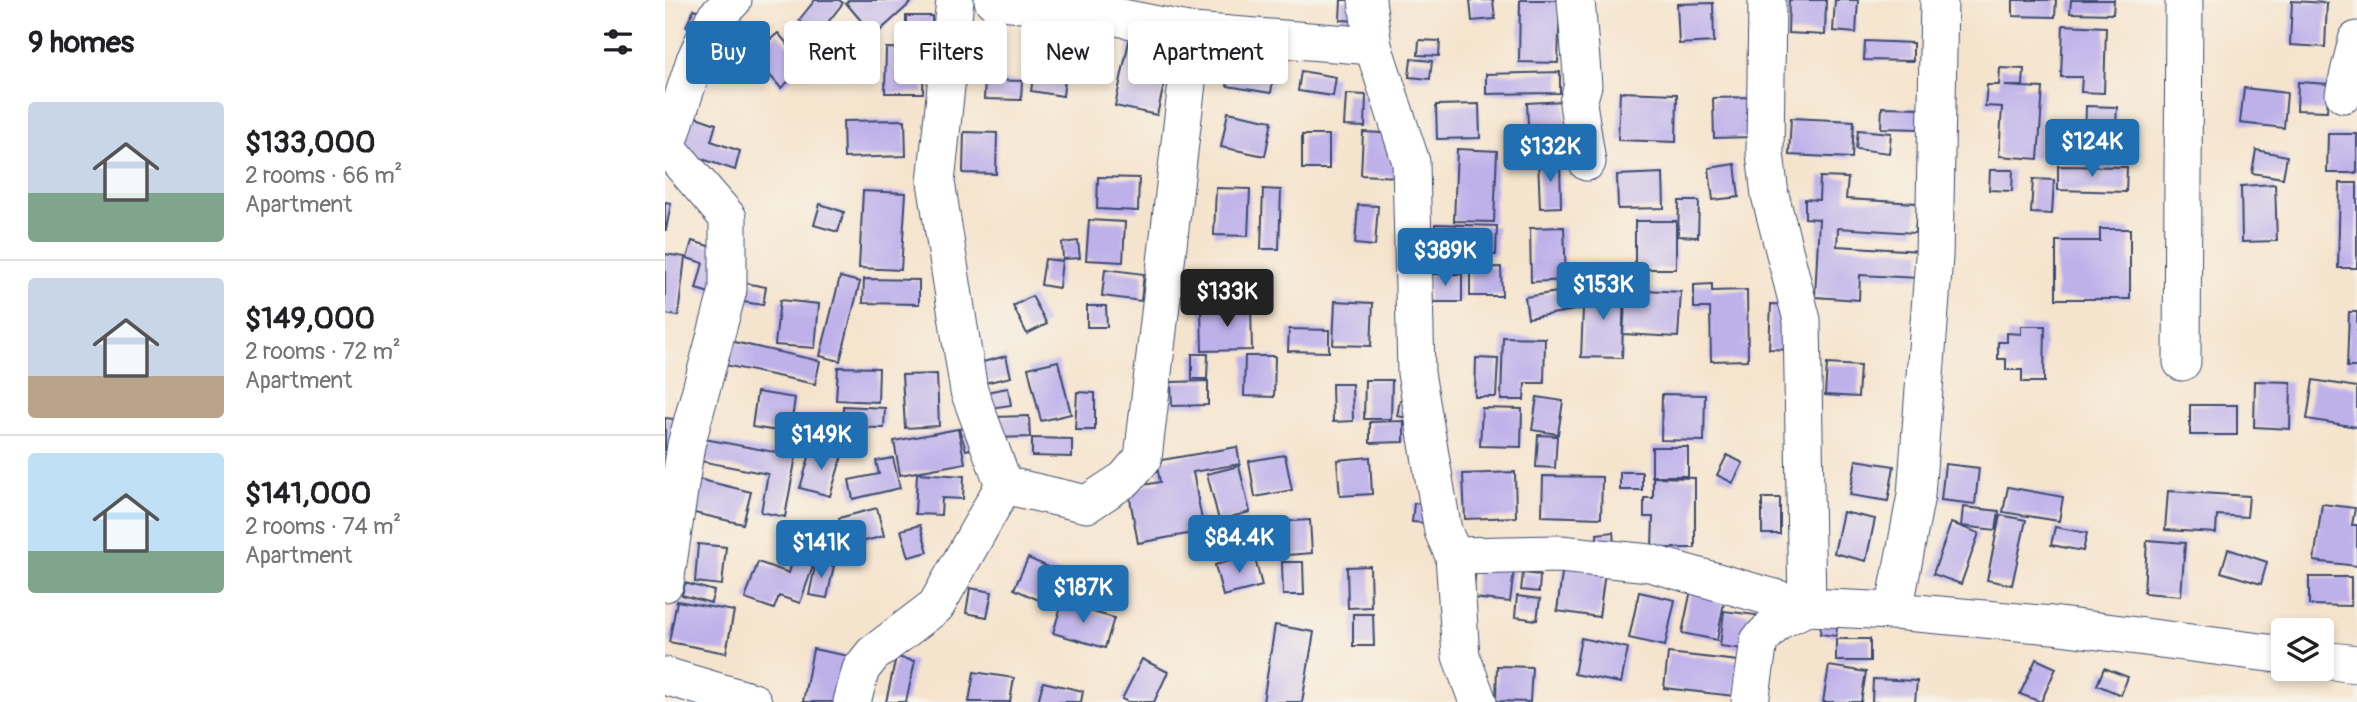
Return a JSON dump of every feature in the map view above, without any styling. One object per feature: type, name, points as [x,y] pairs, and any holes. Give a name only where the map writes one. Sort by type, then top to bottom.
[{"type":"street","points":[[665,583],[686,445],[728,290],[728,218],[666,147],[695,60],[714,19],[733,0]]},
{"type":"street","points":[[852,702],[861,669],[873,654],[936,606],[1004,485],[969,391],[936,182],[955,0]]},
{"type":"street","points":[[993,0],[1082,10],[1138,21]]},
{"type":"street","points":[[1367,0],[1373,46],[1411,162],[1416,373],[1443,531],[1454,556],[1461,656],[1478,702]]},
{"type":"street","points":[[1576,0],[1583,85],[1578,103],[1587,162]]},
{"type":"street","points":[[1767,0],[1765,153],[1769,185],[1801,320],[1807,607]]},
{"type":"street","points":[[1893,611],[1916,495],[1933,283],[1939,0]]},
{"type":"street","points":[[2182,362],[2184,0]]},
{"type":"street","points":[[1288,39],[1373,46]]},
{"type":"street","points":[[2344,94],[2357,40]]},
{"type":"street","points":[[1004,485],[1087,504],[1125,479],[1143,458],[1187,84]]},
{"type":"street","points":[[1454,556],[1560,554],[1650,563],[1807,607],[1893,611],[2052,625],[2271,652]]},
{"type":"street","points":[[1750,702],[1759,641],[1777,621],[1807,607]]},
{"type":"street","points":[[2334,661],[2357,664]]},
{"type":"street","points":[[665,676],[753,702]]},
{"type":"building","points":[[815,0],[839,0],[843,3],[829,21],[799,20]]},
{"type":"building","points":[[849,0],[914,0],[880,31],[880,21],[861,21],[846,3]]},
{"type":"building","points":[[1341,0],[1362,0],[1361,21],[1340,20]]},
{"type":"building","points":[[1470,0],[1493,0],[1495,19],[1472,21]]},
{"type":"building","points":[[1520,0],[1560,0],[1558,63],[1519,62]]},
{"type":"building","points":[[1789,0],[1826,0],[1825,35],[1788,33]]},
{"type":"building","points":[[1835,0],[1858,0],[1856,33],[1833,31]]},
{"type":"building","points":[[2013,0],[2056,0],[2055,17],[2013,16]]},
{"type":"building","points":[[2071,0],[2114,0],[2113,14],[2070,13]]},
{"type":"building","points":[[2292,1],[2327,3],[2325,47],[2290,45]]},
{"type":"building","points":[[1713,3],[1714,42],[1679,44],[1677,4]]},
{"type":"building","points":[[694,9],[711,17],[709,21],[688,21]]},
{"type":"building","points":[[906,16],[932,16],[932,21],[906,21]]},
{"type":"building","points":[[2063,25],[2106,27],[2104,93],[2081,92],[2082,77],[2061,77]]},
{"type":"building","points":[[778,33],[784,40],[786,84],[781,88],[770,75],[770,40]]},
{"type":"building","points":[[1419,40],[1440,41],[1439,56],[1418,55]]},
{"type":"building","points":[[1865,41],[1913,43],[1913,61],[1864,60]]},
{"type":"building","points":[[1128,46],[1128,84],[1164,84],[1157,115],[1115,106]]},
{"type":"building","points":[[886,48],[894,48],[894,84],[923,84],[923,93],[885,93]]},
{"type":"building","points":[[1411,59],[1432,61],[1430,79],[1409,77]]},
{"type":"building","points":[[2000,68],[2024,69],[2023,86],[2005,86],[2043,88],[2038,159],[1999,156],[2002,107],[1985,106],[1987,85],[1999,85]]},
{"type":"building","points":[[1301,71],[1336,77],[1333,96],[1298,91]]},
{"type":"building","points":[[1560,72],[1560,93],[1486,94],[1486,74]]},
{"type":"building","points":[[1021,81],[1021,100],[984,99],[985,84]]},
{"type":"building","points":[[2298,82],[2329,84],[2327,111],[2297,110]]},
{"type":"building","points":[[1032,84],[1064,84],[1063,96],[1031,91]]},
{"type":"building","points":[[1227,84],[1272,84],[1271,93]]},
{"type":"building","points":[[2244,88],[2287,93],[2284,128],[2240,123]]},
{"type":"building","points":[[1620,92],[1677,94],[1676,142],[1618,140]]},
{"type":"building","points":[[1346,94],[1366,95],[1365,127],[1344,126]]},
{"type":"building","points":[[1752,97],[1753,137],[1714,138],[1713,98]]},
{"type":"building","points":[[1565,101],[1567,143],[1529,145],[1527,103]]},
{"type":"building","points":[[1479,104],[1480,138],[1437,139],[1436,105]]},
{"type":"building","points":[[2086,106],[2117,107],[2115,143],[2085,142]]},
{"type":"building","points":[[1882,107],[1921,108],[1921,129],[1881,128]]},
{"type":"building","points":[[1228,112],[1272,121],[1265,156],[1221,147]]},
{"type":"building","points":[[693,116],[716,124],[711,141],[740,151],[735,170],[681,152]]},
{"type":"building","points":[[1791,118],[1854,121],[1852,158],[1789,155]]},
{"type":"building","points":[[905,120],[906,156],[844,158],[843,121]]},
{"type":"building","points":[[1858,130],[1891,133],[1889,153],[1856,149]]},
{"type":"building","points":[[964,132],[997,133],[996,174],[963,173]]},
{"type":"building","points":[[1363,132],[1399,134],[1397,177],[1361,175]]},
{"type":"building","points":[[2328,134],[2357,134],[2357,173],[2327,173]]},
{"type":"building","points":[[1302,135],[1329,135],[1329,169],[1302,169]]},
{"type":"building","points":[[1457,149],[1497,151],[1494,222],[1454,221]]},
{"type":"building","points":[[2256,150],[2287,156],[2283,178],[2252,173]]},
{"type":"building","points":[[1538,160],[1560,160],[1561,207],[1540,208]]},
{"type":"building","points":[[1735,164],[1739,197],[1713,200],[1709,168]]},
{"type":"building","points":[[2058,166],[2127,167],[2126,192],[2058,190]]},
{"type":"building","points":[[1990,170],[2013,170],[2012,191],[1989,190]]},
{"type":"building","points":[[1663,173],[1664,208],[1618,209],[1617,175]]},
{"type":"building","points":[[1098,177],[1139,178],[1138,211],[1097,209]]},
{"type":"building","points":[[1820,177],[1848,178],[1846,199],[1917,203],[1915,233],[1838,228],[1837,246],[1921,251],[1919,278],[1860,275],[1859,300],[1815,297],[1819,219],[1805,218],[1805,199],[1819,200]]},
{"type":"building","points":[[2033,179],[2054,180],[2052,214],[2031,213]]},
{"type":"building","points":[[2340,183],[2357,183],[2357,268],[2338,268]]},
{"type":"building","points":[[2275,184],[2277,241],[2242,242],[2241,186]]},
{"type":"building","points":[[1216,188],[1250,189],[1248,236],[1214,235]]},
{"type":"building","points":[[1263,189],[1281,190],[1279,249],[1261,249]]},
{"type":"building","points":[[863,191],[906,193],[901,270],[859,268]]},
{"type":"building","points":[[1679,201],[1699,201],[1698,237],[1678,236]]},
{"type":"building","points":[[665,202],[671,203],[666,230],[665,230]]},
{"type":"building","points":[[820,204],[844,212],[838,232],[814,225]]},
{"type":"building","points":[[1358,205],[1378,206],[1375,246],[1355,244]]},
{"type":"building","points":[[1089,220],[1125,222],[1123,262],[1086,260]]},
{"type":"building","points":[[1635,221],[1676,221],[1676,269],[1635,269]]},
{"type":"building","points":[[1435,224],[1497,226],[1496,255],[1433,252]]},
{"type":"building","points":[[1564,227],[1566,280],[1531,282],[1530,228]]},
{"type":"building","points":[[2100,229],[2130,229],[2130,299],[2056,299],[2056,241],[2100,241]]},
{"type":"building","points":[[692,241],[725,251],[713,294],[696,289],[703,263],[687,258]]},
{"type":"building","points":[[1078,241],[1080,258],[1063,259],[1062,243]]},
{"type":"building","points":[[665,254],[685,257],[678,316],[665,314]]},
{"type":"building","points":[[1045,259],[1062,261],[1059,288],[1041,285]]},
{"type":"building","points":[[1501,267],[1502,296],[1470,296],[1470,268]]},
{"type":"building","points":[[1105,269],[1144,274],[1141,301],[1102,296]]},
{"type":"building","points":[[1428,274],[1462,274],[1462,302],[1428,302]]},
{"type":"building","points":[[840,277],[860,282],[840,361],[820,356]]},
{"type":"building","points":[[864,279],[919,280],[919,304],[863,303]]},
{"type":"building","points":[[740,282],[766,287],[763,305],[737,301]]},
{"type":"building","points":[[1712,284],[1712,291],[1747,290],[1748,360],[1711,361],[1710,308],[1694,308],[1694,285]]},
{"type":"building","points":[[1584,285],[1624,286],[1622,358],[1581,357]]},
{"type":"building","points":[[1577,289],[1581,309],[1528,318],[1525,297]]},
{"type":"building","points":[[1626,289],[1681,292],[1678,337],[1623,334]]},
{"type":"building","points":[[1032,296],[1047,324],[1027,334],[1013,306]]},
{"type":"building","points":[[780,300],[819,304],[815,348],[775,345]]},
{"type":"building","points":[[1335,301],[1373,303],[1371,346],[1333,345]]},
{"type":"building","points":[[1771,304],[1794,305],[1792,350],[1769,349]]},
{"type":"building","points":[[1087,306],[1106,306],[1107,327],[1087,327]]},
{"type":"building","points":[[1251,307],[1252,350],[1202,351],[1201,308]]},
{"type":"building","points":[[2349,312],[2357,312],[2357,367],[2347,367]]},
{"type":"building","points":[[2021,326],[2045,326],[2044,382],[2022,382],[2022,370],[2006,370],[2006,359],[1998,359],[1998,342],[2007,342],[2007,333],[2021,334]]},
{"type":"building","points":[[1289,329],[1329,330],[1329,352],[1288,351]]},
{"type":"building","points":[[1503,337],[1545,338],[1544,383],[1525,383],[1524,400],[1501,400]]},
{"type":"building","points":[[725,340],[820,361],[815,384],[720,364]]},
{"type":"building","points":[[1192,354],[1208,354],[1207,379],[1192,379]]},
{"type":"building","points":[[1006,356],[1011,377],[980,384],[975,364]]},
{"type":"building","points":[[1245,356],[1275,356],[1274,397],[1244,396]]},
{"type":"building","points":[[1476,358],[1498,359],[1496,397],[1475,397]]},
{"type":"building","points":[[1058,361],[1071,414],[1041,421],[1028,368]]},
{"type":"building","points":[[1827,364],[1860,366],[1858,397],[1825,395]]},
{"type":"building","points":[[838,367],[879,368],[878,402],[836,400]]},
{"type":"building","points":[[937,374],[939,426],[905,428],[902,375]]},
{"type":"building","points":[[1365,380],[1392,380],[1391,419],[1364,419]]},
{"type":"building","points":[[2313,380],[2357,387],[2357,427],[2307,419]]},
{"type":"building","points":[[1208,381],[1208,405],[1172,406],[1171,382]]},
{"type":"building","points":[[2255,381],[2291,382],[2290,429],[2254,427]]},
{"type":"building","points":[[1332,384],[1352,384],[1353,421],[1333,422]]},
{"type":"building","points":[[1008,388],[1011,405],[990,408],[986,392]]},
{"type":"building","points":[[757,392],[795,398],[790,433],[752,427]]},
{"type":"building","points":[[1077,392],[1095,393],[1095,430],[1075,430]]},
{"type":"building","points":[[1662,394],[1705,395],[1704,441],[1661,440]]},
{"type":"building","points":[[1537,397],[1563,401],[1558,434],[1532,430]]},
{"type":"building","points":[[1400,400],[1417,402],[1414,419],[1397,416]]},
{"type":"building","points":[[2190,405],[2237,405],[2237,435],[2190,435]]},
{"type":"building","points":[[843,406],[885,408],[884,428],[843,427]]},
{"type":"building","points":[[1482,408],[1522,409],[1521,447],[1480,446]]},
{"type":"building","points":[[1029,416],[1030,437],[996,438],[995,417]]},
{"type":"building","points":[[665,418],[674,419],[666,460],[665,460]]},
{"type":"building","points":[[1404,421],[1404,442],[1370,443],[1370,422]]},
{"type":"building","points":[[973,425],[979,447],[966,450],[959,429]]},
{"type":"building","points":[[958,429],[965,463],[900,475],[894,441]]},
{"type":"building","points":[[1538,435],[1557,436],[1555,468],[1536,467]]},
{"type":"building","points":[[699,438],[796,456],[785,517],[761,512],[768,474],[695,460]]},
{"type":"building","points":[[1032,438],[1072,439],[1072,457],[1032,456]]},
{"type":"building","points":[[812,447],[842,456],[830,496],[800,488]]},
{"type":"building","points":[[1237,447],[1240,464],[1193,472],[1204,531],[1138,543],[1128,488],[1160,482],[1156,461]]},
{"type":"building","points":[[1652,447],[1688,447],[1688,476],[1652,476]]},
{"type":"building","points":[[1285,455],[1292,490],[1255,497],[1249,461]]},
{"type":"building","points":[[1727,455],[1743,463],[1733,483],[1717,475]]},
{"type":"building","points":[[1370,457],[1372,494],[1340,496],[1337,460]]},
{"type":"building","points":[[893,458],[900,488],[853,499],[849,480],[879,474],[876,461]]},
{"type":"building","points":[[1856,460],[1894,466],[1888,501],[1850,495]]},
{"type":"building","points":[[1945,464],[1979,468],[1975,504],[1941,500]]},
{"type":"building","points":[[1239,466],[1250,512],[1219,520],[1207,474]]},
{"type":"building","points":[[1515,472],[1516,517],[1465,519],[1463,474]]},
{"type":"building","points":[[1620,472],[1642,472],[1642,490],[1620,490]]},
{"type":"building","points":[[917,473],[964,476],[963,499],[942,498],[941,515],[915,514]]},
{"type":"building","points":[[1543,476],[1602,477],[1601,518],[1542,516]]},
{"type":"building","points":[[1653,477],[1695,478],[1695,548],[1652,548],[1653,517],[1644,517],[1644,498],[1653,498]]},
{"type":"building","points":[[698,479],[751,492],[743,524],[690,512]]},
{"type":"building","points":[[2008,487],[2063,497],[2059,521],[2003,512]]},
{"type":"building","points":[[2168,491],[2249,496],[2247,517],[2217,515],[2216,533],[2165,530]]},
{"type":"building","points":[[1762,498],[1780,498],[1780,534],[1762,534]]},
{"type":"building","points":[[1414,503],[1430,505],[1428,523],[1412,522]]},
{"type":"building","points":[[2322,504],[2355,508],[2352,525],[2357,525],[2357,566],[2314,561]]},
{"type":"building","points":[[1963,507],[1999,511],[1996,530],[1961,526]]},
{"type":"building","points":[[877,508],[884,536],[846,546],[839,518]]},
{"type":"building","points":[[1843,512],[1875,519],[1866,561],[1834,553]]},
{"type":"building","points":[[2000,515],[2026,520],[2012,585],[1987,580]]},
{"type":"building","points":[[1310,520],[1312,553],[1261,557],[1259,523]]},
{"type":"building","points":[[1951,523],[1979,533],[1961,584],[1933,574]]},
{"type":"building","points":[[920,525],[928,552],[909,557],[901,530]]},
{"type":"building","points":[[2055,527],[2087,533],[2083,551],[2051,545]]},
{"type":"building","points":[[1613,532],[1615,555],[1598,556],[1597,534]]},
{"type":"building","points":[[2147,540],[2185,543],[2181,596],[2144,593]]},
{"type":"building","points":[[698,544],[726,547],[722,585],[695,582]]},
{"type":"building","points":[[2228,549],[2267,562],[2261,584],[2221,572]]},
{"type":"building","points":[[1254,554],[1262,586],[1223,596],[1215,565]]},
{"type":"building","points":[[1028,558],[1066,575],[1052,606],[1014,589]]},
{"type":"building","points":[[793,559],[813,566],[800,603],[779,596],[774,609],[745,599],[758,562],[789,573]]},
{"type":"building","points":[[816,562],[834,566],[827,598],[809,595]]},
{"type":"building","points":[[1282,562],[1303,562],[1304,595],[1283,595]]},
{"type":"building","points":[[1370,566],[1371,607],[1348,608],[1347,567]]},
{"type":"building","points":[[1563,566],[1605,572],[1599,617],[1557,611]]},
{"type":"building","points":[[1476,567],[1514,570],[1510,602],[1473,598]]},
{"type":"building","points":[[1523,573],[1540,575],[1539,592],[1521,590]]},
{"type":"building","points":[[2309,577],[2351,577],[2351,606],[2309,605]]},
{"type":"building","points":[[685,583],[714,591],[711,603],[682,595]]},
{"type":"building","points":[[970,588],[992,592],[987,617],[966,613]]},
{"type":"building","points":[[1691,590],[1725,597],[1717,640],[1682,633]]},
{"type":"building","points":[[1639,592],[1675,600],[1665,646],[1629,638]]},
{"type":"building","points":[[1517,596],[1540,599],[1537,620],[1515,617]]},
{"type":"building","points":[[677,601],[734,611],[726,653],[669,642]]},
{"type":"building","points":[[1062,603],[1114,618],[1105,648],[1053,633]]},
{"type":"building","points":[[1724,611],[1756,615],[1751,650],[1720,646]]},
{"type":"building","points":[[1353,614],[1373,614],[1374,646],[1353,646]]},
{"type":"building","points":[[1822,617],[1838,619],[1836,636],[1820,634]]},
{"type":"building","points":[[1275,625],[1314,632],[1302,702],[1263,702]]},
{"type":"building","points":[[1581,638],[1628,648],[1621,683],[1574,674]]},
{"type":"building","points":[[1836,639],[1870,639],[1870,661],[1836,661]]},
{"type":"building","points":[[813,649],[849,656],[840,702],[803,702]]},
{"type":"building","points":[[1668,653],[1738,661],[1734,696],[1664,688]]},
{"type":"building","points":[[896,657],[915,661],[906,702],[886,702]]},
{"type":"building","points":[[1142,659],[1168,672],[1154,702],[1128,702],[1122,699]]},
{"type":"building","points":[[2036,659],[2056,668],[2041,702],[2020,694]]},
{"type":"building","points":[[1497,666],[1532,667],[1530,702],[1496,701]]},
{"type":"building","points":[[1829,666],[1866,672],[1861,702],[1823,702]]},
{"type":"building","points":[[2104,668],[2128,677],[2121,695],[2097,685]]},
{"type":"building","points":[[974,672],[1014,678],[1010,702],[969,702]]},
{"type":"building","points":[[1873,679],[1917,681],[1915,702],[1872,702]]},
{"type":"building","points":[[1043,682],[1083,691],[1081,702],[1038,702]]}]
